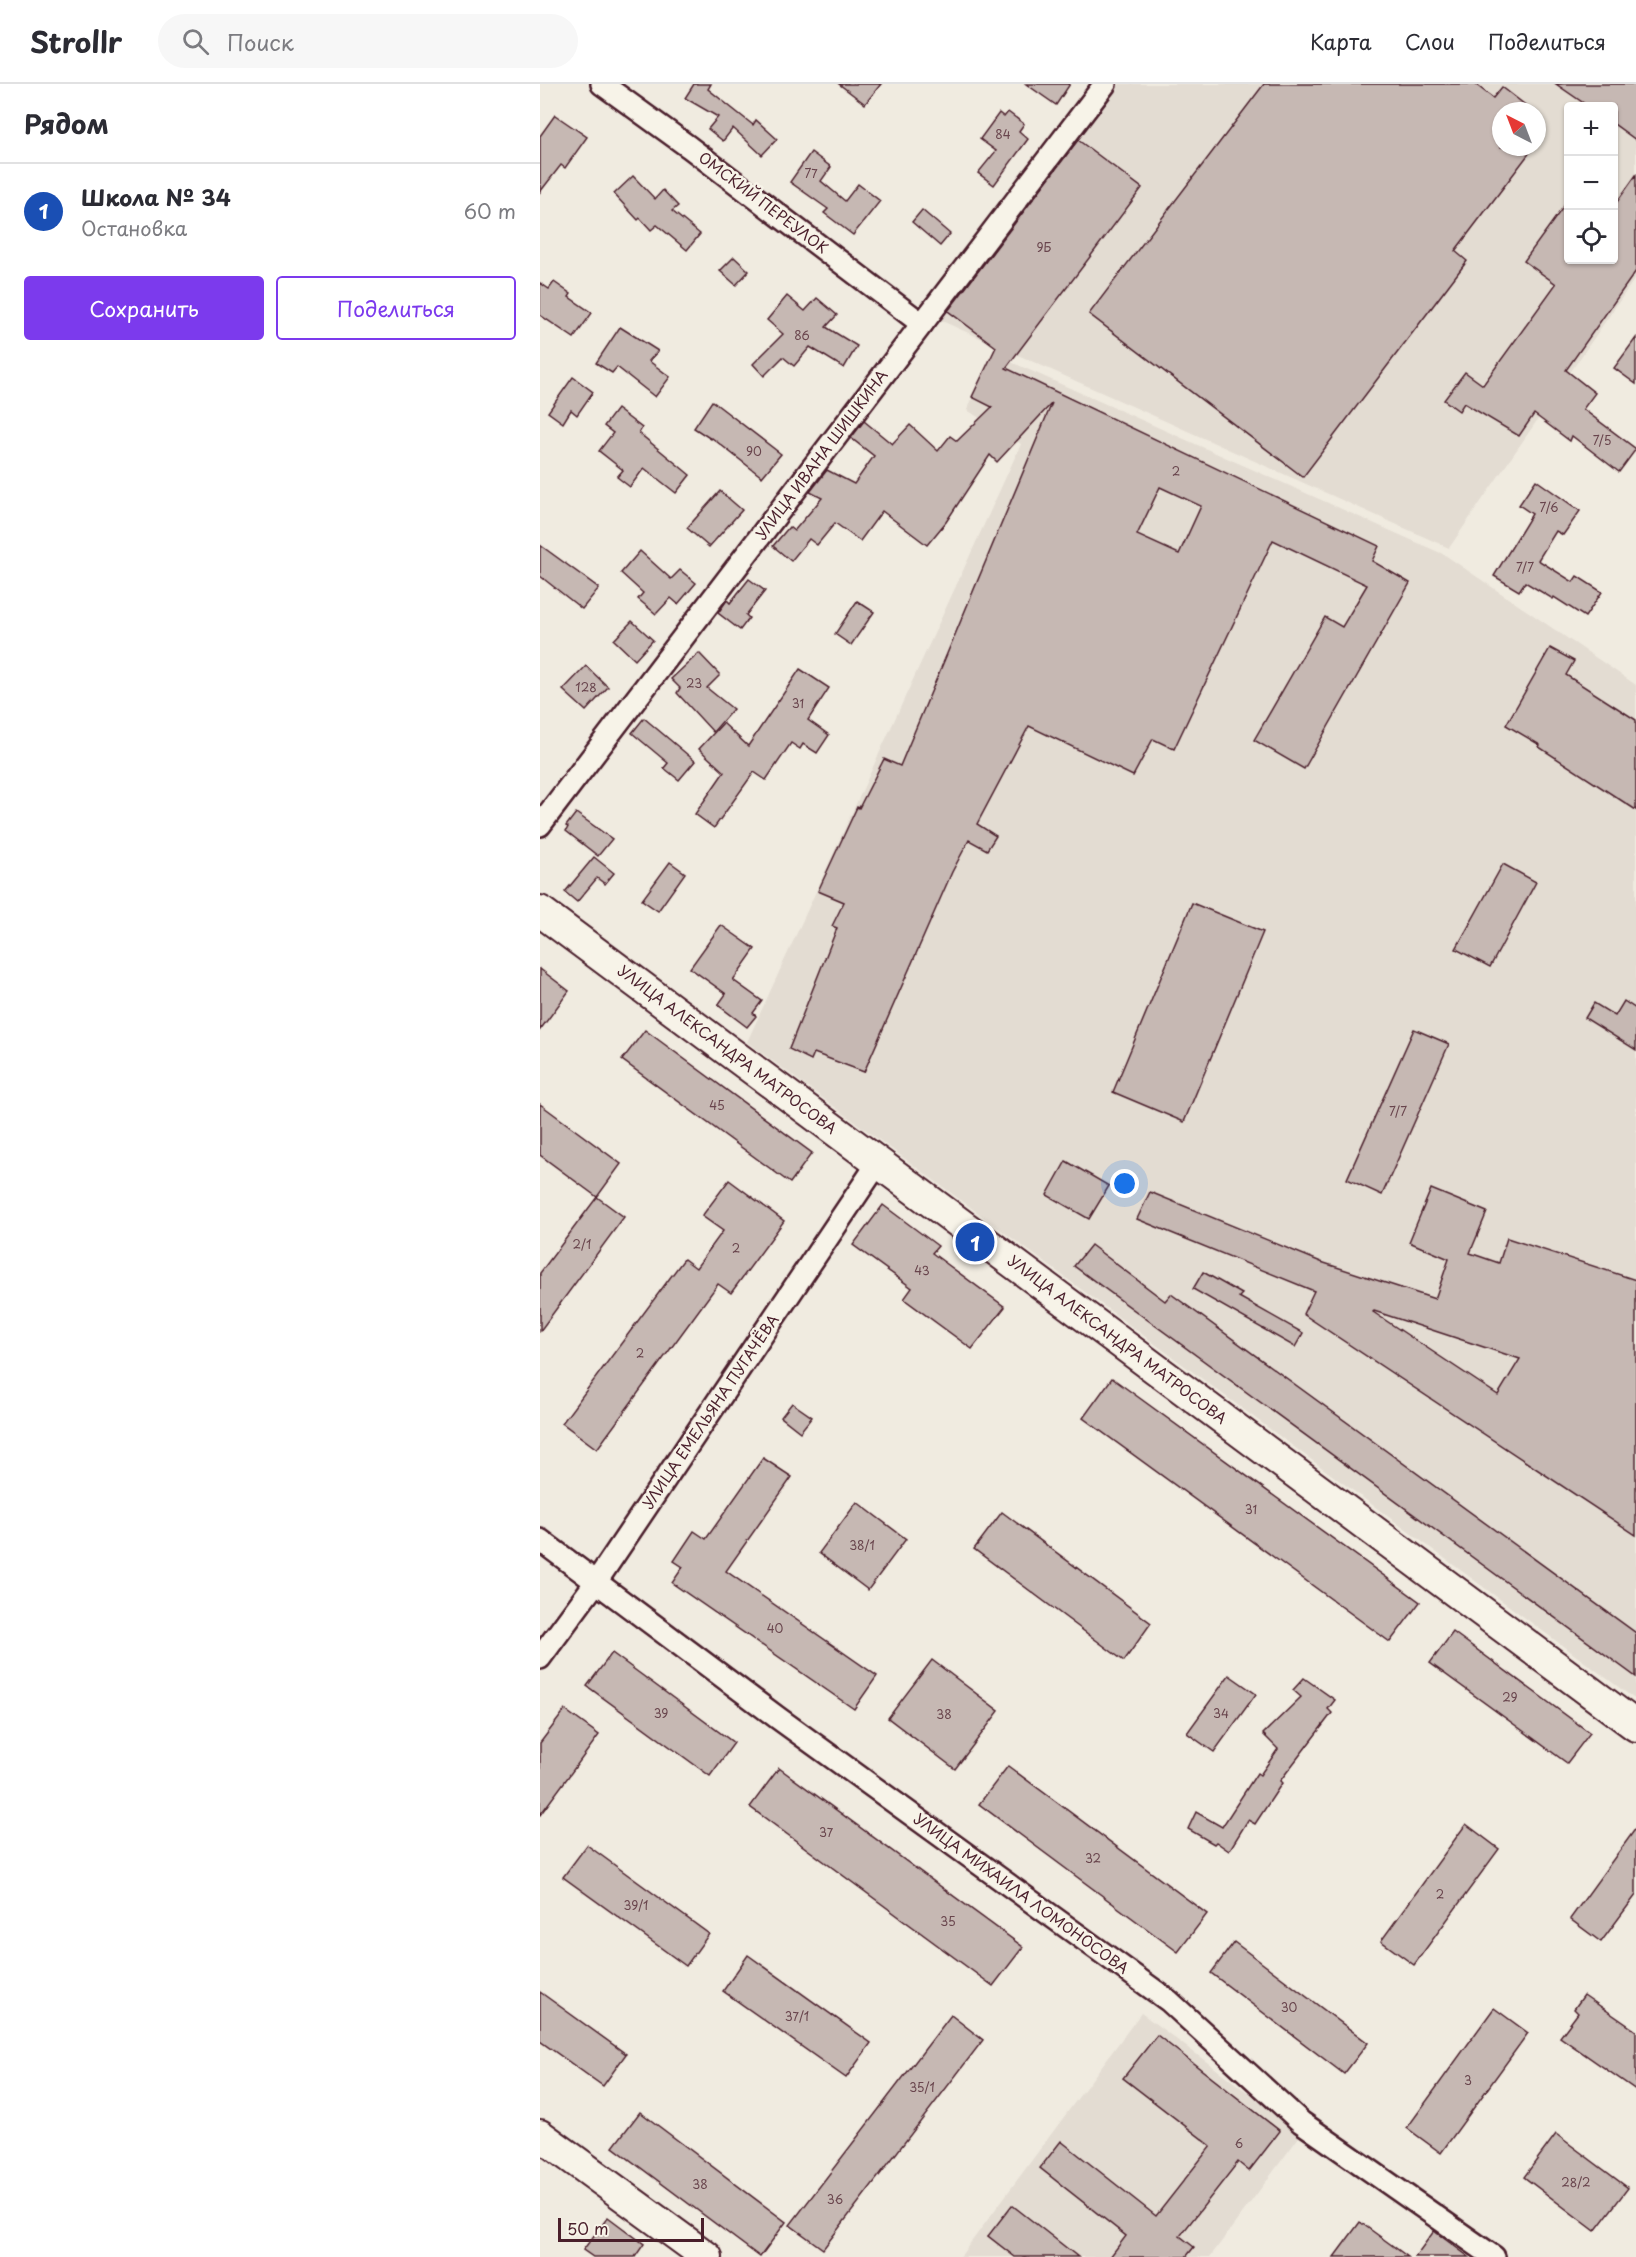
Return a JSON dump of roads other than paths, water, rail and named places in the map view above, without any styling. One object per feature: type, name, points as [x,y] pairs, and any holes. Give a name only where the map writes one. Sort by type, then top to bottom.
[{"type":"street","name":"ОМСКИЙ ПЕРЕУЛОК","points":[[602,84],[922,324]]},
{"type":"street","name":"УЛИЦА ИВАНА ШИШКИНА","points":[[540,825],[1105,84]]},
{"type":"street","name":"УЛИЦА АЛЕКСАНДРА МАТРОСОВА","points":[[540,911],[1636,1726]]},
{"type":"street","name":"УЛИЦА ЕМЕЛЬЯНА ПУГАЧЁВА","points":[[540,1658],[596,1582],[878,1163]]},
{"type":"street","name":"УЛИЦА МИХАИЛА ЛОМОНОСОВА","points":[[540,1540],[778,1718],[1170,2001],[1301,2122],[1494,2257]]},
{"type":"street","points":[[540,2135],[707,2257]]},
{"type":"place","name":"Школа № 34","points":[[975,1242]]}]
